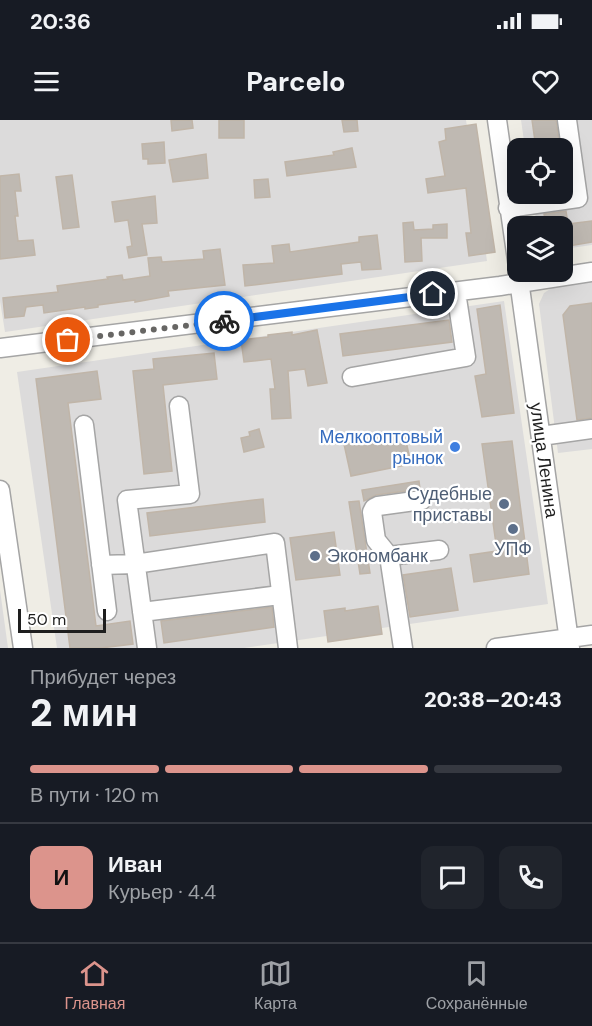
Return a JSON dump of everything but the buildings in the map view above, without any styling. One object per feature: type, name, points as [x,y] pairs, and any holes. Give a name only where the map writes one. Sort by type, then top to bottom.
[{"type":"street","name":"улица Ленина","points":[[497,120],[509,216]]},
{"type":"street","points":[[508,208],[578,198],[567,120]]},
{"type":"street","points":[[573,273],[592,272]]},
{"type":"street","points":[[0,348],[456,292],[507,277]]},
{"type":"street","name":"улица Ленина","points":[[519,282],[569,643]]},
{"type":"street","points":[[352,377],[466,357],[456,292]]},
{"type":"street","points":[[147,648],[127,500],[190,494],[179,406]]},
{"type":"street","points":[[84,425],[107,611]]},
{"type":"street","points":[[541,436],[592,429]]},
{"type":"street","points":[[0,490],[24,648]]},
{"type":"street","points":[[403,648],[389,556],[376,540],[372,512],[374,508],[422,500]]},
{"type":"street","points":[[101,565],[135,564],[275,543],[288,648]]},
{"type":"street","points":[[389,556],[439,550]]},
{"type":"street","points":[[142,612],[280,595]]},
{"type":"street","points":[[496,648],[569,643],[592,635]]},
{"type":"shaded area","points":[[0,120],[466,120],[487,261],[5,332],[0,301]]},
{"type":"shaded area","points":[[521,120],[592,120],[592,245],[573,248],[573,216],[535,216],[534,204],[573,204],[573,138],[524,138]]},
{"type":"shaded area","points":[[592,278],[592,449],[558,453],[539,304],[544,293],[556,285]]},
{"type":"shaded area","points":[[504,301],[548,604],[244,648],[57,648],[17,372]]},
{"type":"shaded area","points":[[0,590],[8,648],[0,648]]},
{"type":"way so far","points":[[68,340],[224,321]]},
{"type":"place","name":"Мелкооптовый рынок","points":[[455,447]]},
{"type":"place","name":"Судебные приставы","points":[[504,504]]},
{"type":"place","name":"УПФ","points":[[513,529]]},
{"type":"place","name":"Экономбанк","points":[[315,556]]},
{"type":"route","points":[[224,321],[433,294]]}]
